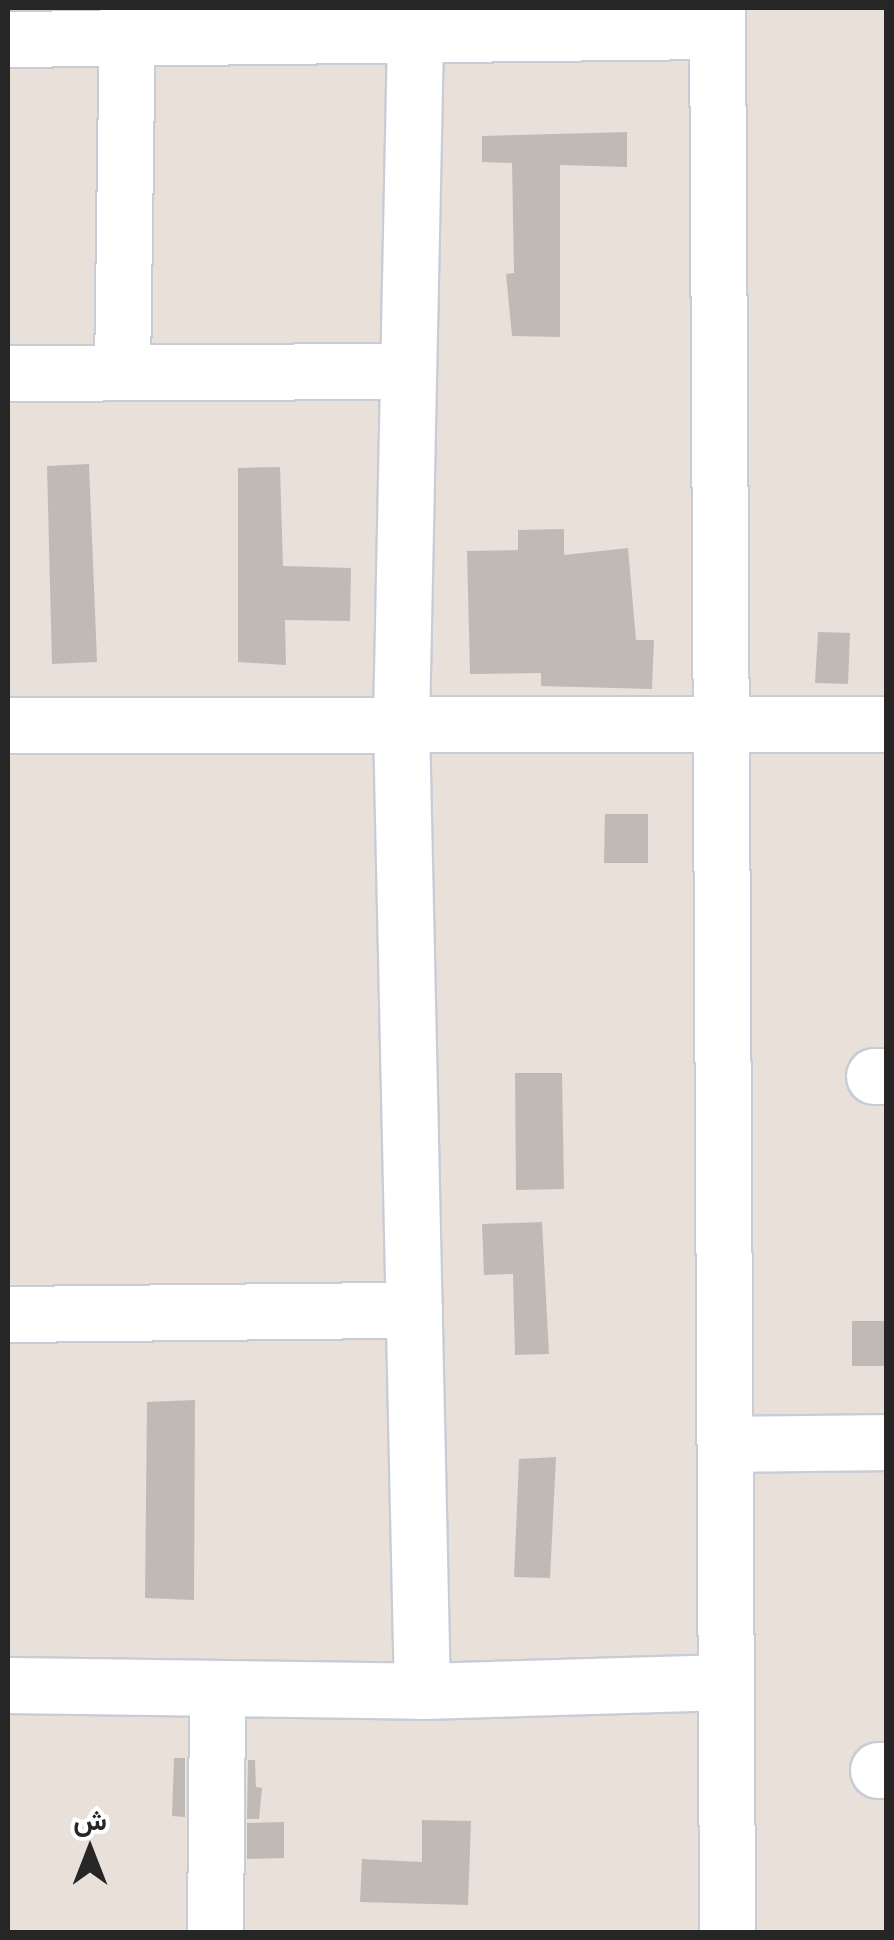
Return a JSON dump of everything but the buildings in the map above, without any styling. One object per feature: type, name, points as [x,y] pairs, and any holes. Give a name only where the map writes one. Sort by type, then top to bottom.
[{"type":"street","points":[[8,38],[127,22],[415,37],[717,19],[727,1932]]},
{"type":"street","points":[[122,372],[127,22]]},
{"type":"street","points":[[415,37],[404,371],[401,724],[422,1690]]},
{"type":"street","points":[[8,373],[404,371]]},
{"type":"street","points":[[8,725],[886,724]]},
{"type":"street","points":[[8,1314],[414,1310]]},
{"type":"street","points":[[726,1444],[886,1442]]},
{"type":"street","points":[[8,1685],[422,1690],[726,1682]]},
{"type":"street","points":[[216,1932],[217,1688]]}]
